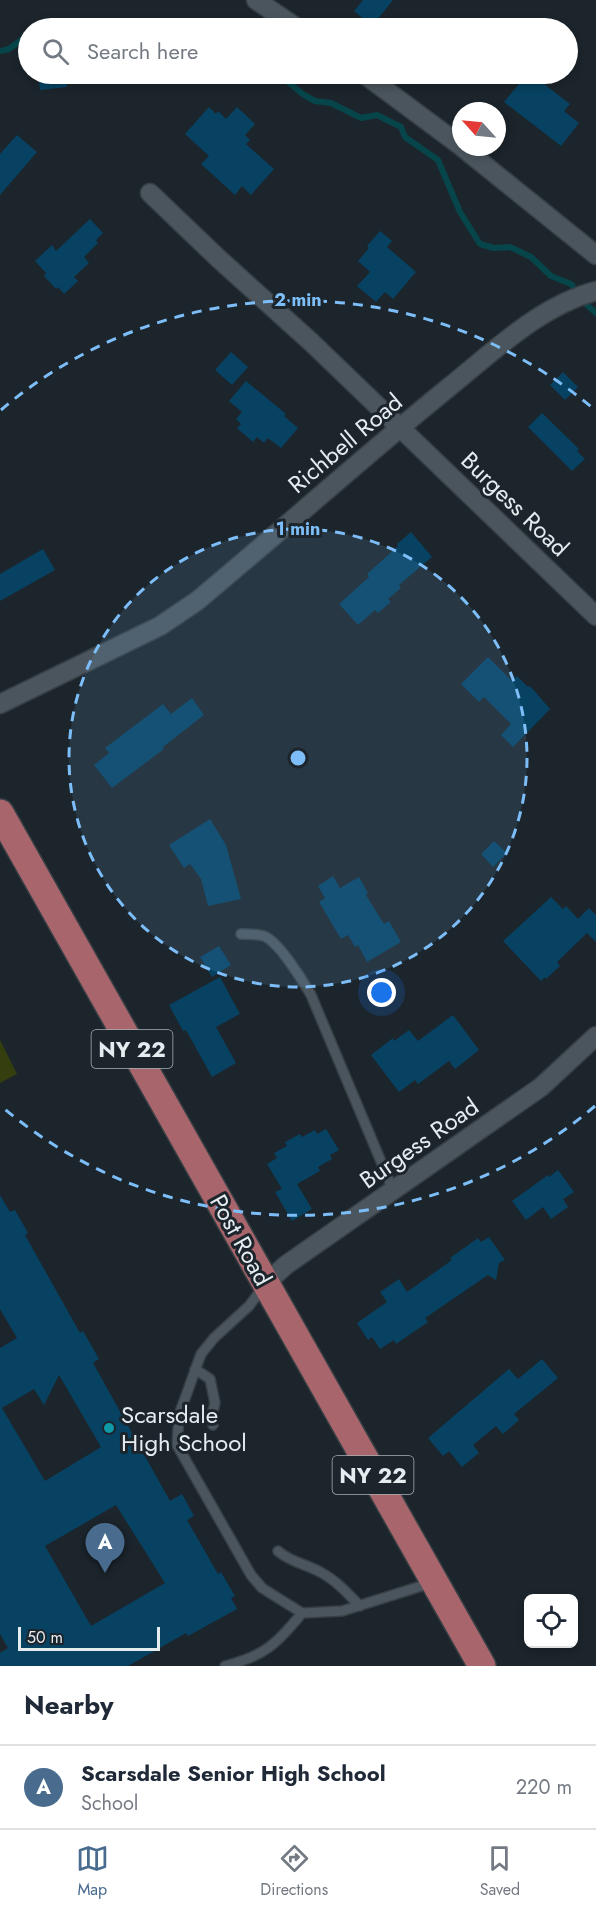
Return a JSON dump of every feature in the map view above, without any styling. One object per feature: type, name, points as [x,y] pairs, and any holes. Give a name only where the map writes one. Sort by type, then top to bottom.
[{"type":"main road","name":"Post Road","points":[[0,813],[482,1666]]},
{"type":"street","points":[[256,0],[282,18]]},
{"type":"street","points":[[377,84],[452,140]]},
{"type":"street","points":[[472,156],[596,255]]},
{"type":"street","name":"Burgess Road","points":[[150,193],[311,342],[596,616]]},
{"type":"street","name":"Richbell Road","points":[[0,704],[160,626],[196,602],[400,427],[536,318],[566,302],[592,292]]},
{"type":"street","name":"Burgess Road","points":[[265,1284],[286,1265],[541,1087],[596,1036]]},
{"type":"lane","points":[[241,934],[262,935],[270,939],[306,986],[340,1060],[393,1190]]},
{"type":"lane","points":[[265,1284],[249,1306],[214,1338],[201,1354],[179,1415],[177,1445],[251,1575],[262,1588],[302,1613],[342,1611],[433,1582]]},
{"type":"lane","points":[[195,1370],[210,1379],[215,1402],[212,1415],[213,1425]]},
{"type":"lane","points":[[278,1551],[293,1562],[327,1576],[360,1606]]},
{"type":"lane","points":[[225,1666],[257,1656],[265,1651],[302,1613]]},
{"type":"green space","points":[[0,1040],[17,1074],[0,1083]]},
{"type":"building","points":[[363,0],[393,0],[378,18],[362,18],[354,11]]},
{"type":"building","points":[[39,84],[67,84],[67,87],[40,90]]},
{"type":"building","points":[[519,84],[544,84],[570,104],[564,111],[579,123],[561,146],[504,102]]},
{"type":"building","points":[[209,107],[216,114],[218,111],[226,119],[237,107],[255,124],[245,135],[250,140],[246,144],[274,169],[251,195],[242,186],[235,195],[201,164],[209,156],[185,134]]},
{"type":"building","points":[[17,135],[37,152],[0,195],[0,154]]},
{"type":"building","points":[[90,219],[103,233],[96,240],[98,243],[84,257],[89,263],[74,277],[78,281],[64,294],[44,276],[46,273],[35,261],[52,245],[56,251]]},
{"type":"building","points":[[380,231],[392,241],[387,247],[416,272],[393,299],[385,292],[376,302],[357,286],[370,272],[358,261]]},
{"type":"building","points":[[231,352],[248,367],[232,385],[215,370]]},
{"type":"building","points":[[563,372],[578,387],[565,400],[550,385]]},
{"type":"building","points":[[246,381],[286,414],[284,416],[298,428],[281,448],[268,438],[264,443],[257,437],[253,442],[237,428],[241,424],[236,419],[242,412],[229,401]]},
{"type":"building","points":[[542,413],[579,449],[577,451],[585,459],[572,471],[528,427]]},
{"type":"building","points":[[411,532],[432,557],[399,585],[401,588],[388,599],[391,602],[378,613],[375,610],[358,625],[339,604],[369,577],[367,574]]},
{"type":"building","points":[[43,549],[55,570],[0,601],[0,574]]},
{"type":"building","points":[[488,657],[512,681],[517,676],[528,687],[530,686],[550,709],[513,747],[501,735],[511,724],[484,697],[479,702],[461,684]]},
{"type":"building","points":[[192,698],[204,715],[112,788],[94,765],[109,753],[105,748],[163,704],[171,714]]},
{"type":"building","points":[[210,819],[226,845],[241,899],[208,906],[201,879],[190,864],[184,868],[169,845]]},
{"type":"building","points":[[494,841],[507,853],[493,867],[481,854]]},
{"type":"building","points":[[333,876],[340,888],[359,877],[368,893],[366,895],[384,924],[389,921],[401,942],[367,962],[358,945],[355,947],[348,935],[341,939],[319,902],[325,898],[318,886]]},
{"type":"building","points":[[551,897],[563,909],[566,906],[578,919],[589,908],[596,915],[596,942],[587,933],[557,962],[560,966],[541,981],[503,941]]},
{"type":"building","points":[[219,946],[231,965],[212,977],[200,957]]},
{"type":"building","points":[[220,977],[240,1014],[216,1027],[236,1063],[212,1077],[169,1005]]},
{"type":"building","points":[[453,1015],[479,1050],[455,1069],[449,1061],[418,1084],[415,1080],[399,1092],[371,1055],[393,1038],[394,1041],[409,1030],[418,1041]]},
{"type":"building","points":[[326,1129],[339,1150],[330,1155],[332,1159],[318,1167],[320,1171],[297,1184],[312,1209],[292,1221],[275,1192],[282,1189],[267,1164],[277,1158],[274,1153],[287,1146],[285,1142],[300,1134],[302,1137],[315,1130],[317,1134]]},
{"type":"building","points":[[558,1170],[574,1192],[563,1199],[568,1207],[551,1219],[543,1207],[526,1220],[512,1201]]},
{"type":"building","name":"Scarsdale High School","points":[[0,1195],[10,1212],[15,1210],[28,1233],[25,1235],[80,1333],[83,1331],[99,1359],[93,1363],[170,1501],[182,1494],[194,1516],[187,1520],[218,1574],[221,1572],[235,1596],[231,1598],[237,1609],[188,1636],[186,1633],[128,1666],[0,1666],[0,1653],[8,1648],[0,1634],[0,1348],[17,1338],[0,1309]],"holes":[[[59,1375],[101,1447],[45,1481],[2,1408],[34,1389],[44,1405]],[[116,1505],[165,1583],[91,1626],[45,1546]]]},
{"type":"building","points":[[489,1237],[505,1260],[499,1263],[496,1280],[488,1275],[425,1318],[428,1322],[396,1344],[394,1340],[380,1349],[372,1337],[368,1340],[357,1323],[387,1302],[380,1292],[399,1279],[407,1292],[478,1238],[481,1242]]},
{"type":"building","points":[[542,1359],[558,1378],[514,1414],[519,1420],[503,1434],[496,1426],[473,1445],[479,1453],[462,1467],[449,1451],[443,1456],[428,1438],[509,1369],[518,1379]]},
{"type":"waterway","points":[[0,51],[9,49],[18,42]]},
{"type":"waterway","points":[[290,84],[315,101],[331,103],[361,118],[377,115],[401,127],[405,137],[438,160],[460,212],[480,244],[494,248],[510,247],[531,257],[551,276],[571,284],[596,313]]},
{"type":"place","name":"Scarsdale High School","points":[[109,1428]]},
{"type":"place","name":"Scarsdale Senior High School","points":[[105,1573]]}]
